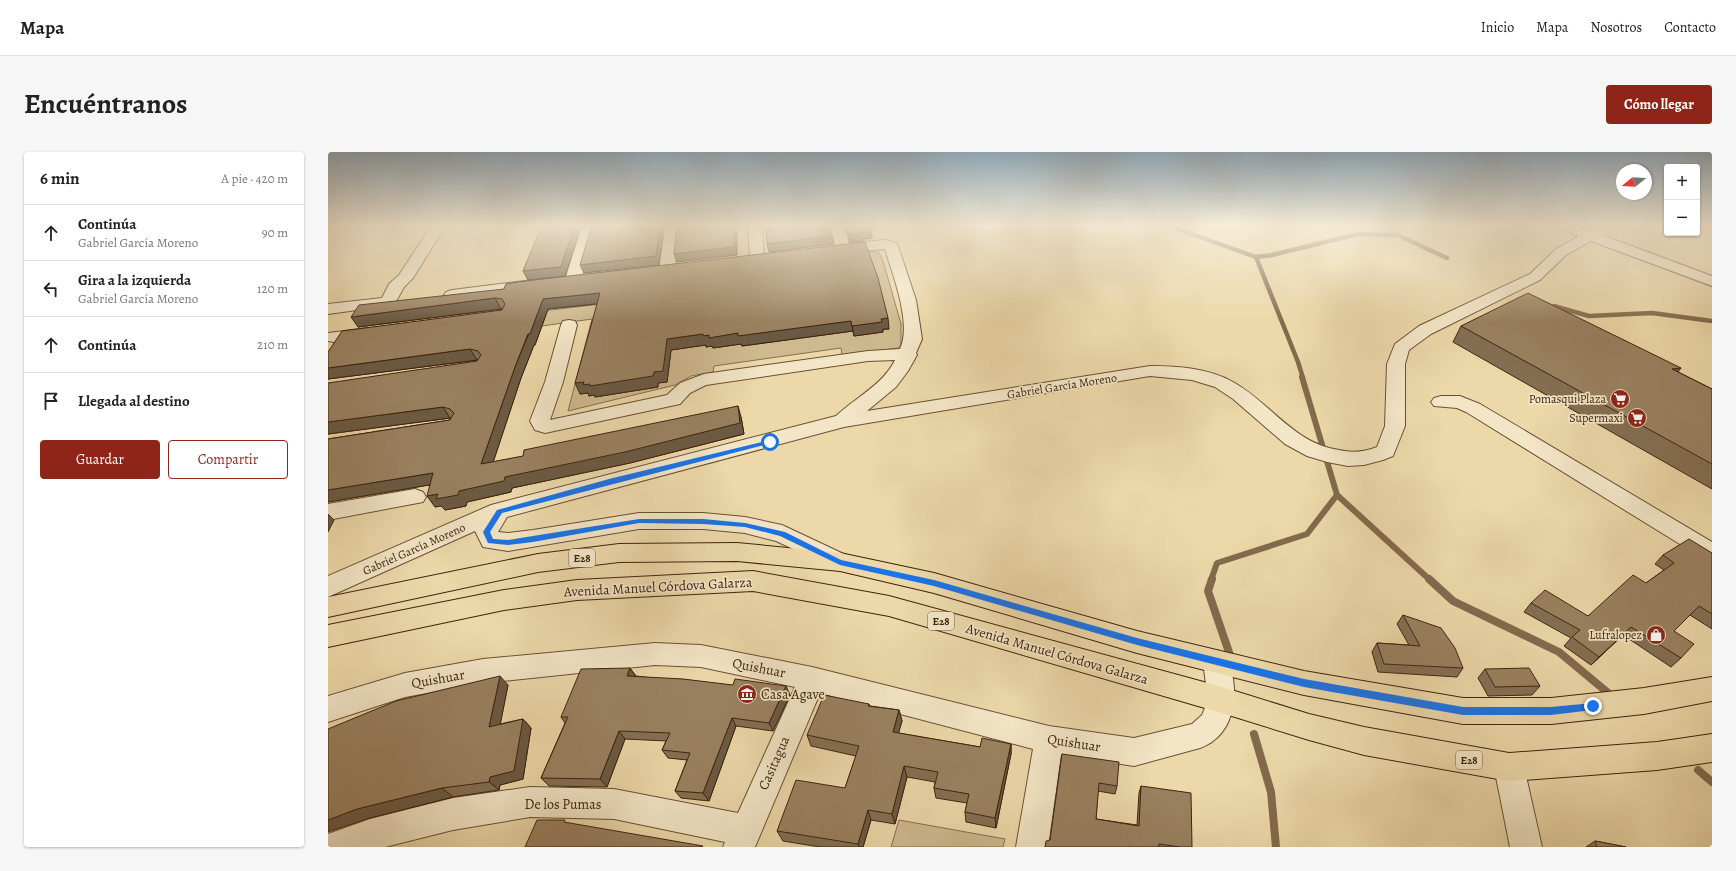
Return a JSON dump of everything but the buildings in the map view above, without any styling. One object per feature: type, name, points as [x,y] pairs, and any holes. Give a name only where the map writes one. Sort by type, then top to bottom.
[{"type":"main road","name":"E28","points":[[328,607],[538,563],[618,553],[737,552],[840,562],[934,583],[1137,642],[1216,662],[1304,683],[1463,711],[1551,711],[1644,701],[1712,689]]},
{"type":"main road","name":"Avenida Manuel Córdova Galarza","points":[[328,636],[504,600],[577,590],[753,581],[889,606],[1222,700],[1309,728],[1364,741],[1509,767],[1657,756],[1712,748]]},
{"type":"main road","points":[[1127,674],[1134,672],[1142,661],[1142,655],[1137,642]]},
{"type":"street","points":[[397,284],[393,280],[408,257]]},
{"type":"street","points":[[328,309],[395,301],[397,284],[405,278],[418,257]]},
{"type":"street","points":[[573,280],[580,257]]},
{"type":"street","points":[[651,270],[674,268],[674,257]]},
{"type":"street","points":[[749,257],[749,259],[761,257]]},
{"type":"street","points":[[843,421],[889,383],[899,371],[908,355],[913,339],[909,308],[895,257]]},
{"type":"street","name":"Gabriel García Moreno","points":[[328,587],[499,511],[843,421],[1150,371],[1194,374],[1217,381],[1231,389],[1296,444],[1310,451],[1342,458],[1370,457],[1386,451],[1395,426],[1396,364],[1401,348],[1425,330],[1535,277],[1555,257]]},
{"type":"street","points":[[1648,257],[1712,281]]},
{"type":"street","points":[[440,296],[588,278]]},
{"type":"street","points":[[333,333],[363,305]]},
{"type":"street","points":[[569,325],[554,382],[540,421],[542,426],[545,427],[673,400],[680,391],[690,385],[704,380],[868,356],[885,354],[908,355]]},
{"type":"street","points":[[333,333],[387,330]]},
{"type":"street","points":[[1441,402],[1460,402],[1473,408],[1712,553]]},
{"type":"street","points":[[328,512],[415,497]]},
{"type":"street","points":[[499,511],[486,532],[490,541],[508,542],[533,540],[639,521],[703,521],[745,525],[782,534],[840,562]]},
{"type":"street","name":"Quishuar","points":[[328,709],[405,686],[483,671],[654,654],[701,656],[812,679],[1049,740],[1134,752],[1200,735],[1213,724],[1222,700],[1216,662]]},
{"type":"street","name":"Casitagua","points":[[741,839],[812,679]]},
{"type":"street","points":[[1032,847],[1049,740]]},
{"type":"street","points":[[1509,767],[1526,847]]},
{"type":"street","name":"De los Pumas","points":[[335,847],[370,835],[453,814],[530,802],[614,804],[741,839]]},
{"type":"shaded area","points":[[835,257],[881,257],[901,324],[901,346],[898,348],[842,355],[841,348],[714,366],[713,372],[691,376],[675,385],[568,411],[592,319],[542,326],[509,315],[602,304]]},
{"type":"shaded area","points":[[899,820],[1005,839],[1003,847],[891,847]]},
{"type":"waterway","points":[[1256,257],[1303,378]]},
{"type":"waterway","points":[[1554,306],[1589,316],[1652,313],[1712,321]]},
{"type":"waterway","points":[[1302,377],[1337,495]]},
{"type":"waterway","points":[[1211,580],[1217,563],[1307,534],[1337,495]]},
{"type":"waterway","points":[[1337,495],[1430,580]]},
{"type":"waterway","points":[[1212,579],[1208,591],[1232,661]]},
{"type":"waterway","points":[[1429,579],[1453,601],[1559,652],[1613,697]]},
{"type":"waterway","points":[[1254,734],[1271,792],[1276,847]]},
{"type":"waterway","points":[[1698,770],[1712,782]]},
{"type":"place","name":"Pomasqui Plaza","points":[[1620,399]]},
{"type":"place","name":"Supermaxi","points":[[1637,418]]},
{"type":"place","name":"Lufralopez","points":[[1656,635]]},
{"type":"place","name":"Casa Agave","points":[[747,694]]},
{"type":"route","points":[[770,442],[609,481],[499,511],[486,532],[490,541],[508,542],[533,540],[577,530],[639,521],[703,521],[745,525],[782,534],[840,562],[934,583],[1137,642],[1304,683],[1463,711],[1551,711],[1593,706]]}]
